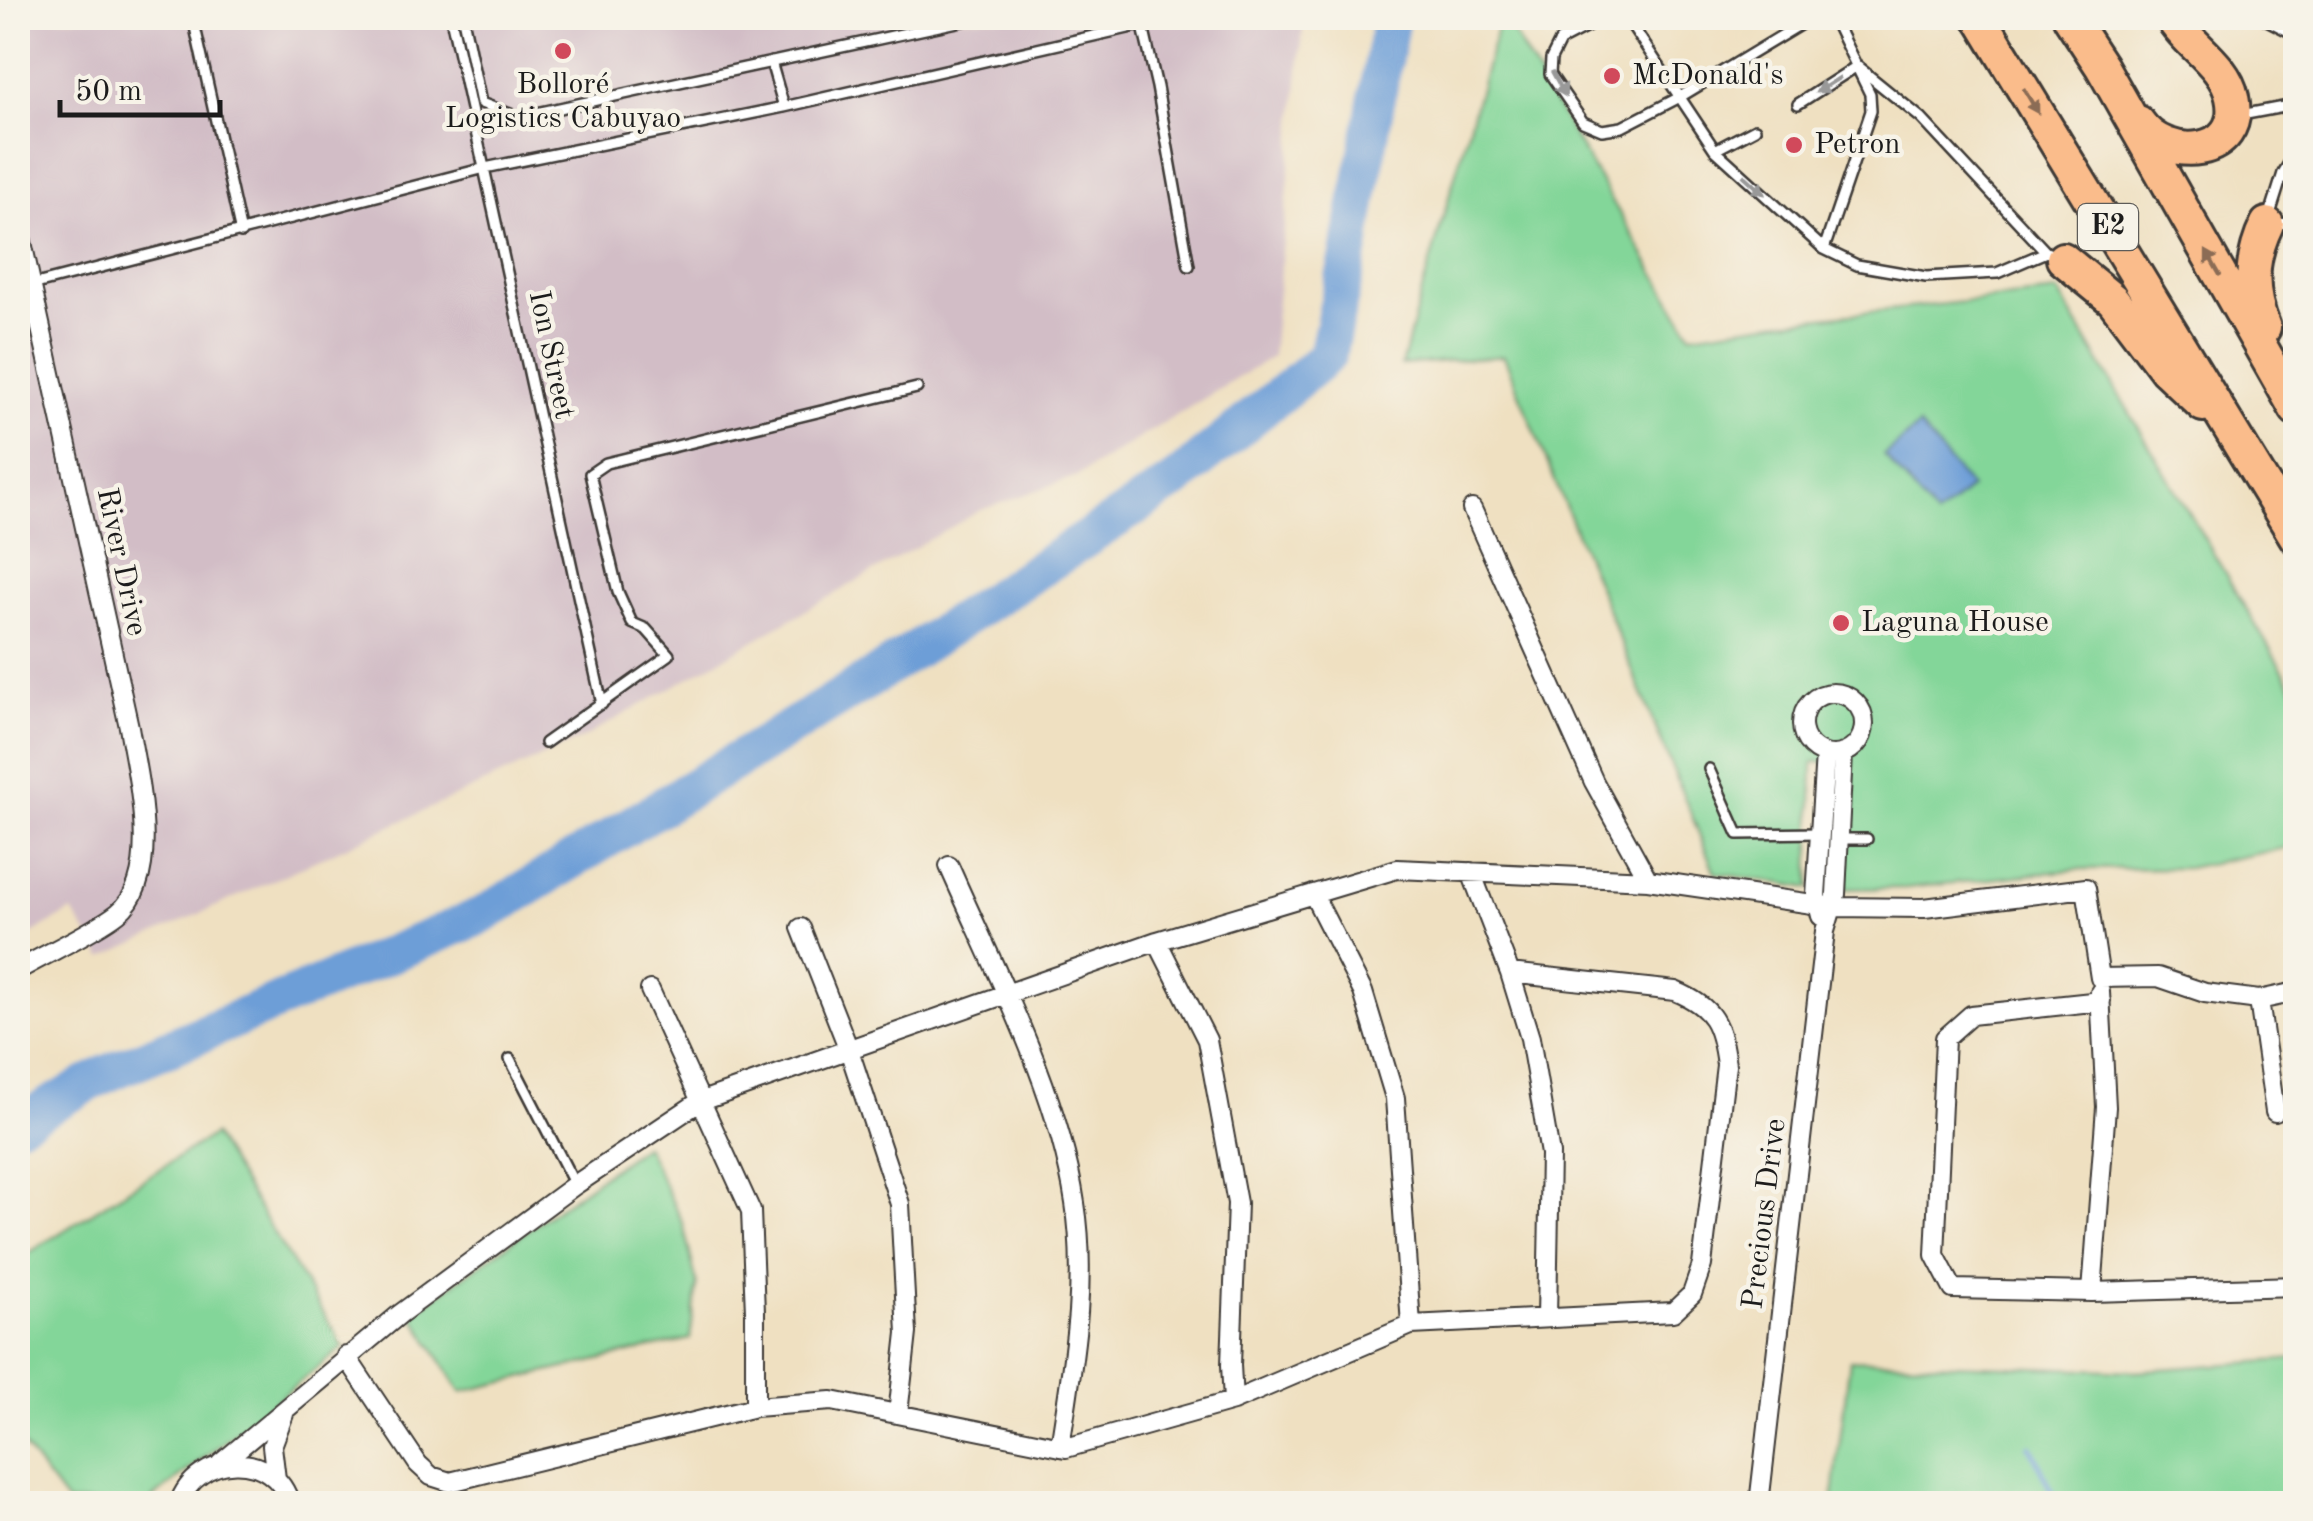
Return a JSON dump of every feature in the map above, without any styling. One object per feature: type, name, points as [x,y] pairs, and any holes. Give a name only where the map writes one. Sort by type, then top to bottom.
[{"type":"highway","name":"E2","points":[[1980,18],[2292,523]]},
{"type":"highway","name":"E2","points":[[2070,18],[2102,67],[2296,408]]},
{"type":"highway","points":[[2102,67],[2146,134],[2172,148],[2208,147],[2223,136],[2233,116],[2232,97],[2224,78],[2172,18]]},
{"type":"highway","points":[[2282,223],[2256,248],[2251,276],[2260,321],[2296,408]]},
{"type":"highway","points":[[2055,256],[2113,300],[2166,370],[2235,436]]},
{"type":"street","name":"River Drive","points":[[18,224],[144,811],[143,854],[136,884],[120,911],[18,970]]},
{"type":"street","points":[[1472,509],[1594,782],[1648,880]]},
{"type":"street","points":[[1834,754],[1839,839],[1826,907],[1816,896],[1820,833],[1834,754]]},
{"type":"street","points":[[949,866],[1055,1116],[1076,1204],[1080,1315],[1060,1446]]},
{"type":"street","points":[[177,1501],[204,1470],[220,1464],[346,1356],[575,1185],[699,1102],[1158,941],[1397,869],[1648,880],[1826,907],[1924,908],[2086,888],[2100,978],[2106,1107],[2092,1292]]},
{"type":"street","points":[[1471,872],[1530,1038],[1550,1154],[1547,1318]]},
{"type":"street","points":[[1313,894],[1363,992],[1395,1098],[1410,1325]]},
{"type":"street","name":"Precious Drive","points":[[1759,1504],[1826,907]]},
{"type":"street","points":[[801,928],[849,1050],[900,1204],[907,1332],[898,1414]]},
{"type":"street","points":[[1158,941],[1207,1040],[1237,1203],[1233,1401]]},
{"type":"street","points":[[346,1356],[418,1464],[431,1476],[450,1482],[755,1407],[832,1401],[1060,1446],[1233,1401],[1410,1325],[1673,1312],[1692,1294],[1702,1265],[1726,1064],[1722,1038],[1712,1014],[1696,999],[1676,991],[1510,973]]},
{"type":"street","points":[[2100,978],[2158,978],[2205,993],[2260,1000],[2296,992]]},
{"type":"street","points":[[650,990],[750,1211],[756,1312],[755,1407]]},
{"type":"street","points":[[2260,1000],[2275,1112]]},
{"type":"street","points":[[2100,1001],[1971,1015],[1945,1038],[1935,1255],[1953,1289],[2092,1292],[2296,1286]]},
{"type":"street","points":[[289,1405],[272,1446],[276,1479],[290,1504]]},
{"type":"street","points":[[220,1464],[250,1465],[276,1479]]},
{"type":"lane","points":[[193,18],[242,233]]},
{"type":"lane","name":"Ion Street","points":[[452,18],[602,704]]},
{"type":"lane","points":[[463,18],[481,102],[518,118],[976,18]]},
{"type":"lane","points":[[1604,18],[1560,41],[1551,59],[1550,74],[1582,122],[1602,130],[1622,127],[1680,97],[1811,18]]},
{"type":"lane","points":[[1627,18],[1715,150],[1824,249],[1857,265],[1926,277],[1997,273],[2055,256],[1921,118],[1858,66]]},
{"type":"lane","points":[[1824,249],[1871,111],[1870,94],[1832,18]]},
{"type":"lane","points":[[2263,18],[2296,36]]},
{"type":"lane","points":[[32,284],[485,168],[784,107],[1142,21],[1162,20]]},
{"type":"lane","points":[[1142,21],[1158,87],[1189,266]]},
{"type":"lane","points":[[771,62],[784,107]]},
{"type":"lane","points":[[1798,104],[1858,66]]},
{"type":"lane","points":[[2233,116],[2290,106],[2296,112]]},
{"type":"lane","points":[[1715,150],[1754,130]]},
{"type":"lane","points":[[2282,223],[2283,173],[2296,152]]},
{"type":"lane","points":[[546,743],[670,654],[646,629],[632,623],[618,592],[590,474],[606,462],[917,388]]},
{"type":"lane","points":[[1708,768],[1738,834],[1820,833]]},
{"type":"lane","points":[[1839,839],[1868,839]]},
{"type":"lane","points":[[510,1059],[575,1185]]},
{"type":"shaded area","points":[[18,18],[1304,18],[1272,357],[1077,476],[981,510],[585,737],[103,958],[72,911],[18,942]]},
{"type":"green space","points":[[1500,18],[1504,18],[1691,334],[2058,292],[2295,691],[2295,846],[2187,868],[2082,869],[1907,888],[1845,889],[1853,762],[1813,762],[1810,888],[1715,873],[1504,356],[1401,365]]},
{"type":"green space","points":[[213,1135],[344,1347],[147,1503],[67,1503],[18,1439],[18,1260]]},
{"type":"green space","points":[[645,1145],[683,1224],[697,1284],[690,1339],[461,1392],[412,1314]]},
{"type":"green space","points":[[2295,1359],[2295,1503],[1832,1503],[1850,1360],[2134,1371]]},
{"type":"water","points":[[1919,426],[1971,488],[1936,517],[1884,455]]},
{"type":"waterway","points":[[18,1123],[104,1075],[483,915],[867,681],[1175,481],[1327,356],[1391,18]]},
{"type":"waterway","points":[[2030,1446],[2058,1504]]},
{"type":"place","name":"Bolloré Logistics Cabuyao","points":[[563,51]]},
{"type":"place","name":"McDonald's","points":[[1612,76]]},
{"type":"place","name":"Petron","points":[[1794,145]]},
{"type":"place","name":"Laguna House","points":[[1841,623]]}]
